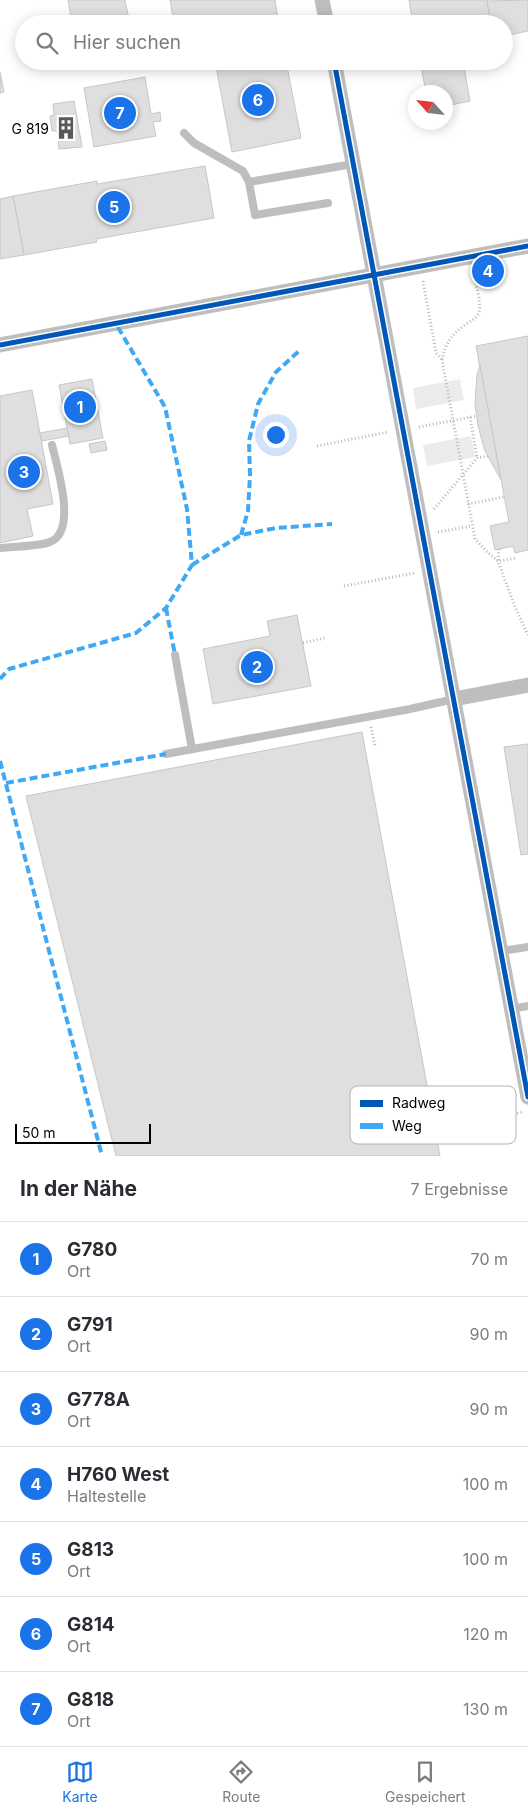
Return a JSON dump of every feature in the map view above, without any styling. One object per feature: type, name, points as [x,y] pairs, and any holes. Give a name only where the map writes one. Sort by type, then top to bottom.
[{"type":"street","points":[[322,0],[325,15]]},
{"type":"street","points":[[336,70],[528,1097]]},
{"type":"street","points":[[0,345],[528,246]]},
{"type":"street","points":[[454,699],[528,685]]},
{"type":"lane","points":[[184,134],[194,143],[243,171],[249,182],[254,215],[328,203]]},
{"type":"lane","points":[[249,182],[353,164]]},
{"type":"lane","points":[[0,548],[50,543],[61,532],[65,508],[52,445]]},
{"type":"lane","points":[[175,655],[192,749]]},
{"type":"lane","points":[[166,754],[454,699]]},
{"type":"lane","points":[[501,951],[528,947]]},
{"type":"lane","points":[[511,1009],[528,1006]]},
{"type":"path","points":[[470,256],[479,312],[475,318],[451,336],[444,347],[442,360],[475,539],[498,561],[516,558]]},
{"type":"path","points":[[420,266],[436,352],[442,360]]},
{"type":"path","points":[[403,430],[476,416]]},
{"type":"path","points":[[470,417],[478,458]]},
{"type":"path","points":[[317,446],[377,435]]},
{"type":"path","points":[[422,530],[478,458],[488,456]]},
{"type":"path","points":[[468,504],[504,497]]},
{"type":"path","points":[[422,530],[472,526]]},
{"type":"path","points":[[499,549],[498,561],[528,635]]},
{"type":"path","points":[[344,586],[402,575]]},
{"type":"path","points":[[303,643],[325,638]]},
{"type":"path","points":[[369,716],[375,746]]},
{"type":"shaded area","points":[[460,379],[464,400],[416,409],[413,388]]},
{"type":"shaded area","points":[[471,436],[475,457],[427,466],[423,445]]},
{"type":"building","points":[[68,0],[125,0],[128,15],[70,15]]},
{"type":"building","points":[[170,0],[275,0],[278,15],[172,15]]},
{"type":"building","points":[[409,0],[487,0],[490,15],[412,15]]},
{"type":"building","points":[[528,0],[528,31],[513,34],[513,15],[489,15],[487,1]]},
{"type":"building","points":[[217,70],[288,70],[301,138],[232,152]]},
{"type":"building","points":[[422,70],[465,70],[470,101],[453,105],[453,85],[425,85]]},
{"type":"building","points":[[0,72],[4,92],[0,93]]},
{"type":"building","points":[[145,77],[151,114],[160,112],[161,121],[153,122],[156,136],[94,147],[84,88]]},
{"type":"building","name":"G 819","points":[[74,101],[82,147],[59,149],[57,131],[52,131],[50,116],[54,115],[53,104]]},
{"type":"building","points":[[205,166],[214,218],[96,239],[97,242],[24,255],[13,196],[97,181],[97,184]]},
{"type":"building","points":[[13,196],[24,255],[0,259],[0,199]]},
{"type":"building","points":[[528,336],[528,550],[515,553],[513,546],[495,550],[490,526],[509,522],[476,346]]},
{"type":"building","points":[[480,365],[501,480],[485,451],[478,426],[475,404],[477,375]]},
{"type":"building","points":[[92,379],[103,438],[70,444],[59,385]]},
{"type":"building","points":[[32,390],[53,504],[27,509],[33,536],[0,543],[0,396]]},
{"type":"building","points":[[67,428],[69,436],[42,441],[40,433]]},
{"type":"building","points":[[105,441],[107,450],[91,453],[89,444]]},
{"type":"building","points":[[297,615],[311,686],[213,704],[203,649],[270,636],[267,621]]},
{"type":"building","points":[[362,732],[427,1086],[350,1086],[350,1144],[438,1144],[440,1156],[116,1156],[26,796]]},
{"type":"building","points":[[528,744],[528,854],[521,855],[504,747]]},
{"type":"marked path","points":[[0,679],[9,669],[136,633],[166,608],[192,565],[187,509],[165,407],[116,324]]},
{"type":"marked path","points":[[241,535],[248,511],[249,441],[258,404],[276,372],[299,351]]},
{"type":"marked path","points":[[192,565],[241,535],[276,528],[332,524]]},
{"type":"marked path","points":[[166,608],[175,655]]},
{"type":"marked path","points":[[6,783],[166,754]]},
{"type":"marked path","points":[[0,761],[102,1156]]},
{"type":"cycle path","points":[[336,70],[528,1097]]},
{"type":"cycle path","points":[[0,345],[528,246]]},
{"type":"place","name":"G814","points":[[258,100]]},
{"type":"place","name":"G818","points":[[120,113]]},
{"type":"place","name":"G 819","points":[[66,128]]},
{"type":"place","name":"G813","points":[[114,207]]},
{"type":"place","name":"H760 West","points":[[488,271]]},
{"type":"place","name":"G780","points":[[80,407]]},
{"type":"place","name":"G778A","points":[[24,472]]},
{"type":"place","name":"G791","points":[[257,667]]}]
